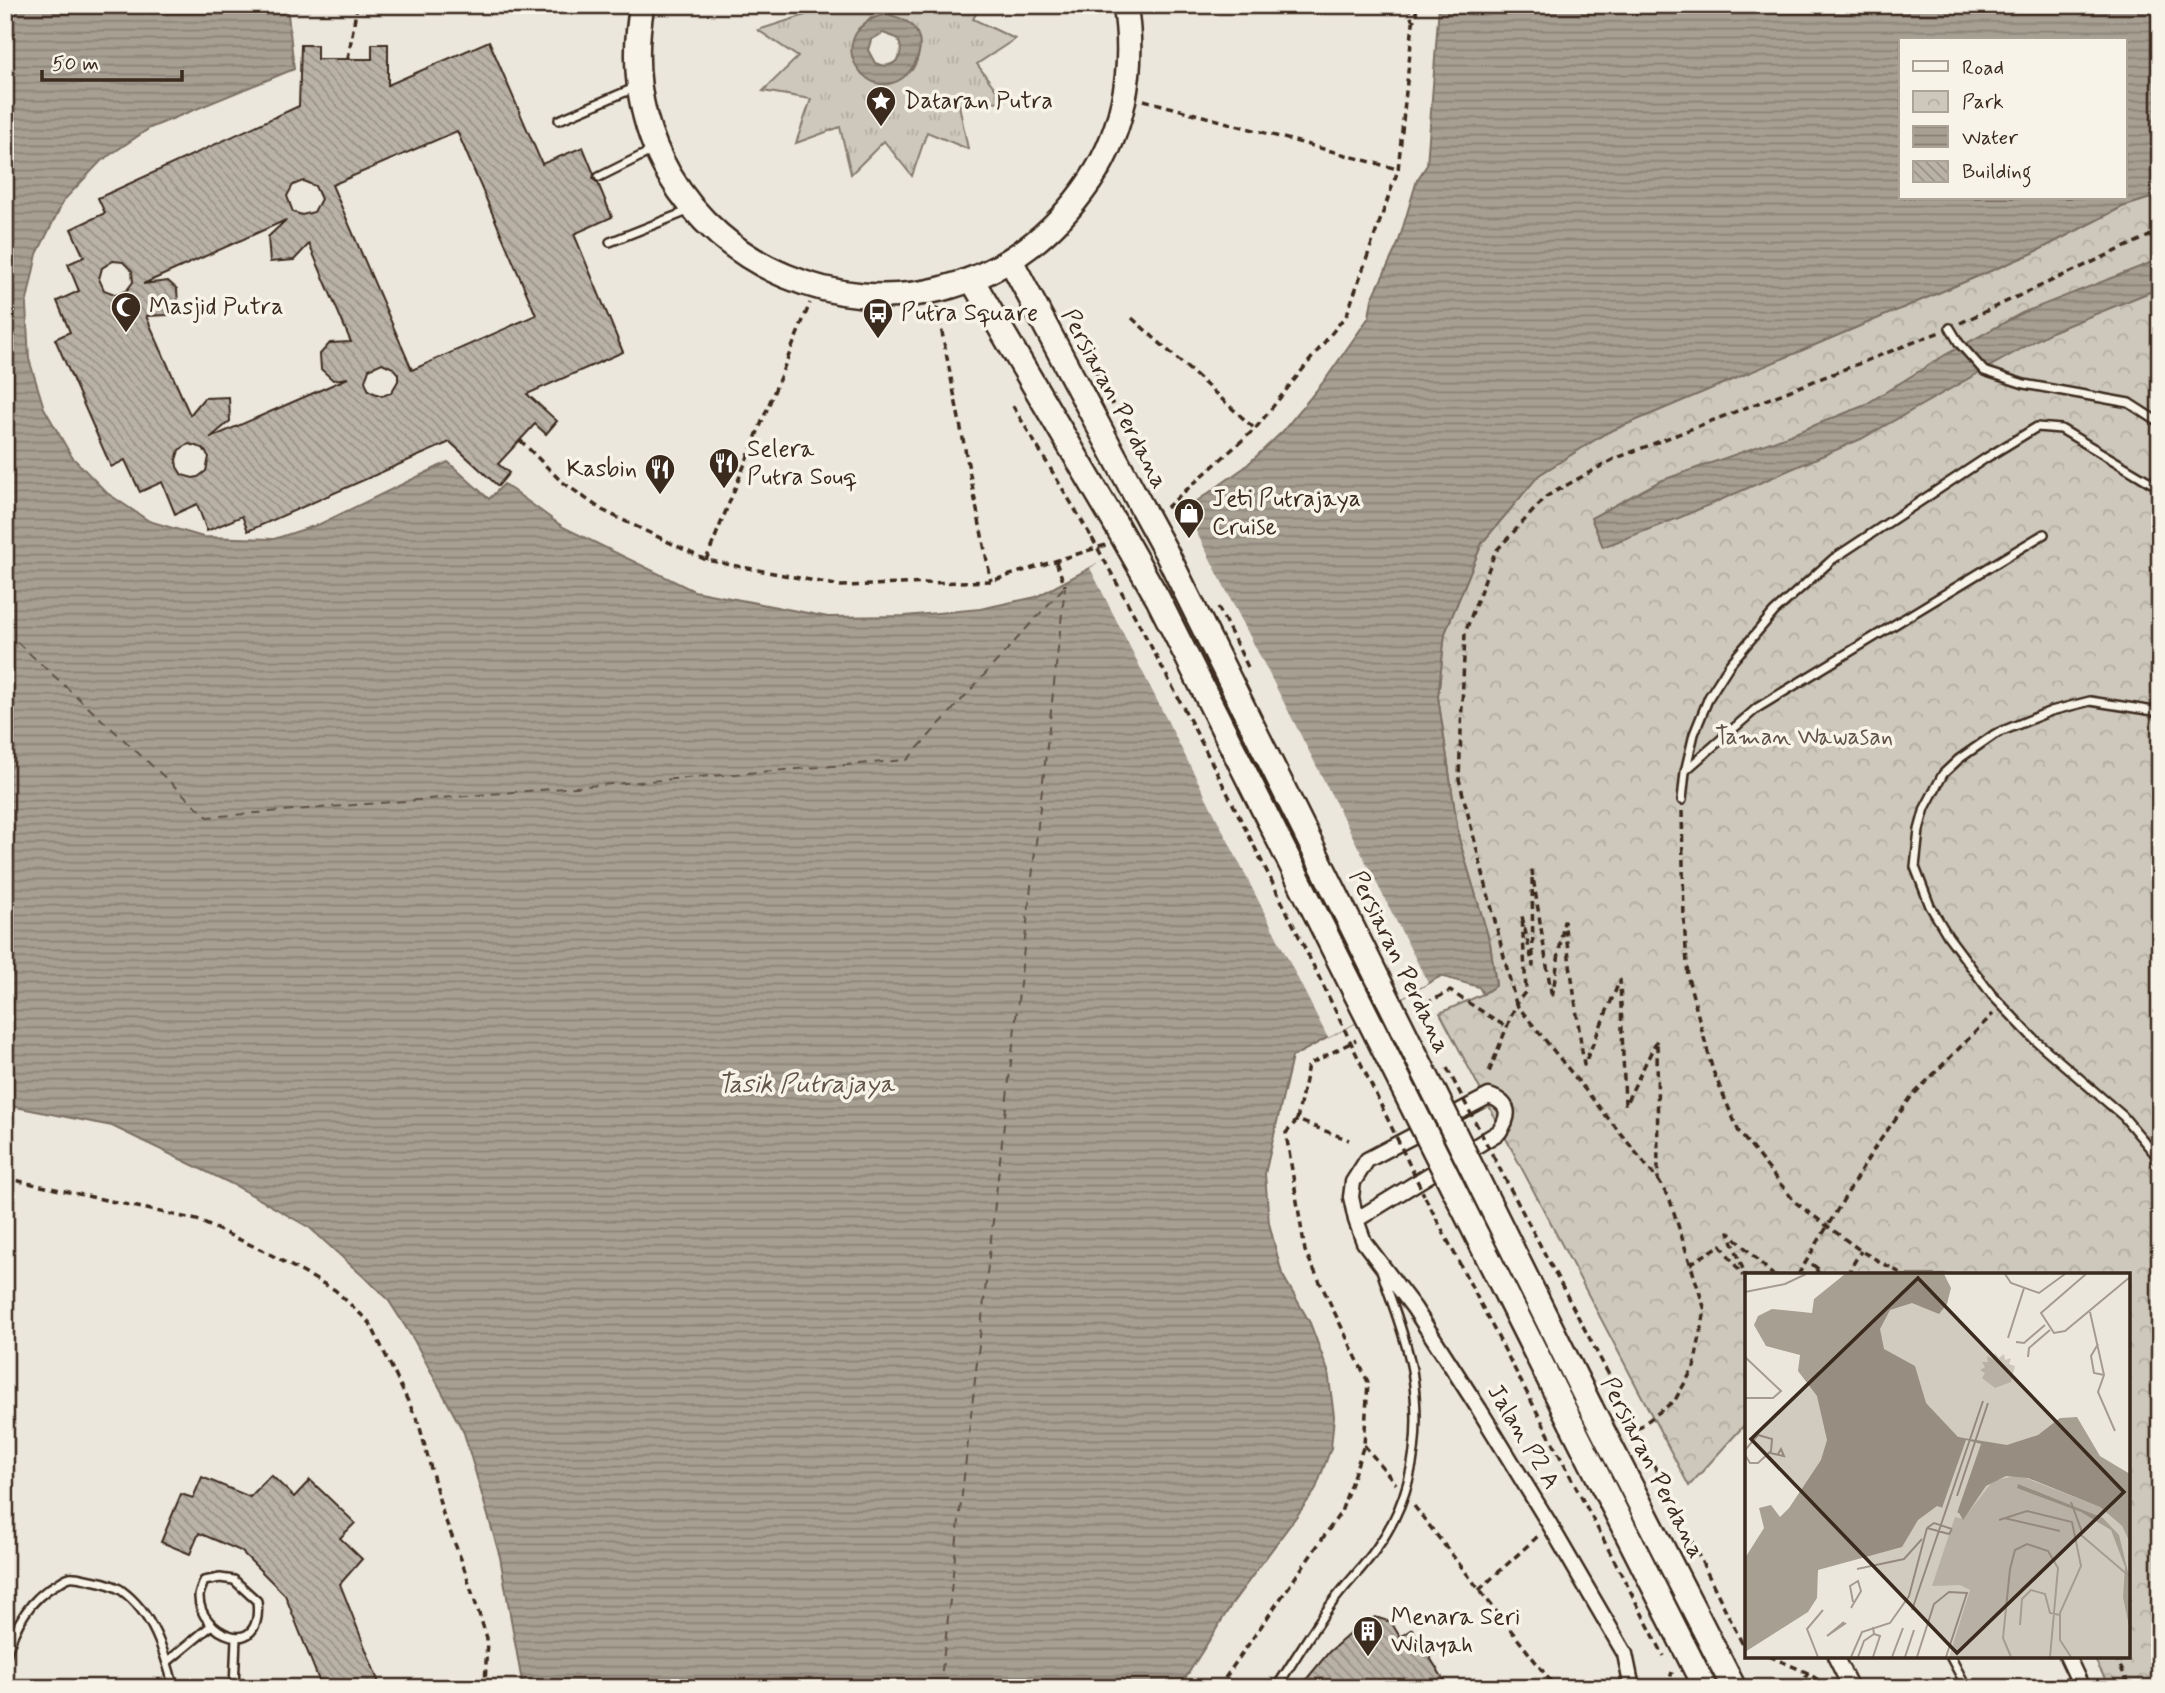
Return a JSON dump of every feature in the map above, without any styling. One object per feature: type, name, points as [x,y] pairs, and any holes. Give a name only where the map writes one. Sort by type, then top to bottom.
[{"type":"main road","points":[[642,5],[637,55],[639,86],[646,118],[671,177],[694,208],[715,232],[746,256],[779,275],[816,288],[855,295],[881,296],[934,291],[972,280],[1011,261],[1054,228],[1094,177],[1113,137],[1125,95],[1130,61],[1125,5]]},
{"type":"main road","name":"Persiaran Perdana","points":[[1011,261],[1152,510],[1178,577],[1591,1408],[1734,1688]]},
{"type":"main road","points":[[972,280],[1113,533],[1158,598],[1705,1688]]},
{"type":"street","name":"Jalan P2 A","points":[[1356,1220],[1499,1132],[1507,1115],[1499,1099],[1489,1096],[1367,1160],[1353,1182],[1351,1197],[1356,1220],[1364,1242],[1421,1319],[1550,1525],[1625,1654],[1632,1688]]},
{"type":"street","points":[[1836,1658],[1851,1688]]},
{"type":"street","points":[[2068,1658],[2080,1683]]},
{"type":"lane","points":[[559,120],[639,86]]},
{"type":"lane","points":[[599,177],[657,148]]},
{"type":"lane","points":[[610,242],[694,208]]},
{"type":"lane","points":[[1950,328],[1959,343],[1984,371],[2024,384],[2129,403],[2160,423]]},
{"type":"lane","points":[[1682,800],[1694,734],[1709,697],[1730,663],[1774,612],[1833,559],[2024,433],[2037,427],[2061,429],[2160,488]]},
{"type":"lane","points":[[1685,772],[1757,708],[2044,534]]},
{"type":"lane","points":[[2160,712],[2118,703],[2090,701],[2051,711],[1995,734],[1959,759],[1943,774],[1925,808],[1919,830],[1915,867],[1930,906],[1948,936],[2002,1005],[2035,1040],[2123,1116],[2160,1160]]},
{"type":"lane","points":[[1276,1688],[1332,1604],[1377,1549],[1405,1495],[1414,1464],[1417,1437],[1416,1400],[1411,1367],[1379,1262]]},
{"type":"lane","points":[[5,1659],[15,1632],[34,1602],[48,1590],[70,1577],[108,1583],[122,1591],[148,1622],[163,1647],[174,1688]]},
{"type":"lane","points":[[220,1578],[234,1580],[257,1601],[258,1615],[254,1626],[244,1637],[236,1638],[212,1625],[202,1608],[199,1596],[204,1581],[220,1578]]},
{"type":"lane","points":[[167,1662],[212,1625]]},
{"type":"lane","points":[[234,1688],[236,1638]]},
{"type":"lane","points":[[1951,1658],[1967,1688]]},
{"type":"lane","points":[[2059,1688],[2080,1683]]},
{"type":"path","points":[[348,59],[357,5]]},
{"type":"path","points":[[1408,5],[1413,23]]},
{"type":"path","points":[[1152,510],[1255,429],[1348,314],[1398,170],[1413,23],[1418,5]]},
{"type":"path","points":[[1125,95],[1398,170]]},
{"type":"path","points":[[1612,1446],[1675,1400],[1694,1367],[1705,1310],[1670,1200],[1658,1180],[1516,1004],[1459,779],[1465,633],[1496,552],[1546,496],[1614,459],[1950,328],[2160,232]]},
{"type":"path","points":[[706,560],[816,288]]},
{"type":"path","points":[[934,291],[990,581]]},
{"type":"path","points":[[1132,317],[1255,429]]},
{"type":"path","points":[[1013,406],[1092,538],[1159,659],[1315,966],[1424,1195],[1673,1674],[1667,1688]]},
{"type":"path","points":[[520,440],[561,481],[602,510],[706,560],[841,586],[990,581],[1056,561],[1113,533]]},
{"type":"path","points":[[1056,561],[1065,586]]},
{"type":"path","points":[[1682,800],[1688,978],[1713,1071],[1739,1132],[1795,1202],[1861,1251],[1900,1273]]},
{"type":"path","points":[[1489,1072],[1516,1004],[1526,991],[1522,916],[1533,966],[1532,871],[1552,998],[1564,921],[1584,1065],[1620,980],[1625,1105],[1657,1040],[1658,1180]]},
{"type":"path","points":[[1799,1273],[1874,1149],[1911,1097],[2002,1005]]},
{"type":"path","points":[[1218,1688],[1340,1512],[1364,1445],[1368,1382],[1305,1251],[1286,1133],[1297,1120],[1349,1140]]},
{"type":"path","points":[[1493,1156],[1637,1430],[1745,1647]]},
{"type":"path","points":[[5,1178],[197,1220],[264,1251],[335,1290],[370,1323],[419,1424],[443,1514],[461,1559],[486,1638],[485,1688]]},
{"type":"path","points":[[1745,1275],[1729,1231],[1771,1273]]},
{"type":"path","points":[[1690,1264],[1721,1245],[1745,1277]]},
{"type":"path","points":[[1852,1273],[1850,1269],[1861,1251]]},
{"type":"path","points":[[1819,1273],[1813,1265],[1823,1273]]},
{"type":"path","points":[[1364,1445],[1556,1688]]},
{"type":"path","points":[[1478,1590],[1550,1525]]},
{"type":"path","points":[[1774,1658],[1808,1673],[1830,1688]]},
{"type":"path","points":[[2116,1658],[2132,1688]]},
{"type":"path","points":[[1799,1688],[1808,1673]]},
{"type":"green space","points":[[801,5],[981,5],[973,19],[1015,39],[977,64],[1004,101],[959,105],[968,149],[927,132],[912,176],[884,141],[851,174],[840,127],[796,143],[811,99],[763,91],[798,57],[758,30],[805,15]],"holes":[[[886,15],[905,22],[916,35],[916,61],[912,70],[876,82],[862,74],[858,29],[871,18]]]},
{"type":"green space","name":"Taman Wawasan","points":[[2160,195],[2160,1688],[2110,1688],[2094,1658],[2130,1658],[2130,1273],[1745,1273],[1745,1424],[1689,1486],[1440,1013],[1483,994],[1496,985],[1490,943],[1459,839],[1438,697],[1445,633],[1482,543],[1539,475],[1606,433],[2033,253],[2122,207]]},
{"type":"water","name":"Tasik Putrajaya","points":[[5,5],[287,5],[294,69],[150,128],[101,161],[64,200],[37,254],[26,305],[29,359],[44,408],[72,457],[107,493],[149,521],[203,537],[274,539],[320,524],[448,462],[489,499],[504,484],[563,527],[694,591],[828,617],[905,616],[980,609],[1036,597],[1141,541],[1245,467],[1283,431],[1325,380],[1369,317],[1372,299],[1398,244],[1417,180],[1427,165],[1439,5],[2160,5],[2160,195],[2122,207],[2033,253],[1606,433],[1539,475],[1482,543],[1445,633],[1438,697],[1459,839],[1490,943],[1496,985],[1483,994],[1479,987],[1441,976],[1292,1057],[1265,1174],[1269,1223],[1282,1274],[1310,1323],[1328,1371],[1334,1416],[1331,1448],[1315,1491],[1234,1601],[1179,1688],[523,1688],[500,1557],[464,1433],[414,1340],[387,1298],[310,1228],[236,1186],[112,1126],[5,1105]]},
{"type":"water","points":[[886,15],[907,22],[918,34],[919,50],[914,65],[904,77],[890,84],[874,82],[859,70],[851,52],[855,35],[868,21]],"holes":[[[883,33],[897,38],[901,50],[897,60],[888,65],[875,63],[868,50],[871,40]]]},
{"type":"water","points":[[2160,259],[2160,288],[2051,332],[1861,439],[1681,517],[1603,547],[1591,518],[1660,481],[1863,406],[1945,355],[2022,313]]},
{"type":"pier","points":[[1185,510],[1428,983],[1328,1038],[1090,568]]},
{"type":"building","points":[[489,41],[542,164],[583,147],[594,174],[593,179],[598,183],[612,217],[574,234],[623,352],[527,394],[557,421],[546,434],[535,424],[498,464],[509,473],[498,486],[450,442],[248,531],[242,516],[207,531],[197,504],[175,514],[162,482],[140,492],[125,460],[111,467],[55,339],[70,332],[57,301],[79,291],[68,264],[84,257],[71,229],[105,213],[98,198],[299,106],[301,45],[317,45],[317,59],[372,59],[372,44],[388,44],[388,85]],"holes":[[[457,131],[536,315],[412,370],[332,185]],[[303,181],[315,186],[321,199],[314,212],[302,215],[293,212],[287,196],[293,185]],[[286,220],[268,237],[270,262],[294,260],[309,244],[351,342],[330,343],[320,354],[321,369],[333,380],[348,378],[210,438],[230,421],[229,397],[204,398],[190,415],[146,316],[168,315],[178,304],[177,289],[168,281],[143,284]],[[113,261],[123,262],[132,271],[133,282],[127,290],[117,295],[104,290],[99,279],[102,268]],[[382,363],[393,368],[398,374],[398,381],[391,393],[382,396],[369,391],[365,381],[369,369]],[[189,444],[203,448],[209,457],[206,471],[193,478],[182,475],[176,460],[179,450]]]},
{"type":"building","points":[[271,1475],[294,1497],[310,1480],[355,1523],[340,1538],[362,1559],[340,1584],[379,1683],[368,1688],[322,1688],[285,1595],[241,1551],[199,1533],[190,1554],[161,1542],[181,1494],[193,1498],[202,1477],[250,1497]]},
{"type":"building","name":"Menara Seri Wilayah","points":[[1375,1617],[1391,1622],[1400,1637],[1412,1629],[1449,1688],[1299,1688],[1329,1652],[1355,1629]]},
{"type":"ferry route","points":[[5,631],[208,817],[907,760],[1065,586]]},
{"type":"ferry route","points":[[940,1688],[1065,587]]},
{"type":"place","name":"Dataran Putra","points":[[881,128]]},
{"type":"place","name":"Masjid Putra","points":[[126,334]]},
{"type":"place","name":"Putra Square","points":[[878,340]]},
{"type":"place","name":"Selera Putra Souq","points":[[724,490]]},
{"type":"place","name":"Kasbin","points":[[660,496]]},
{"type":"place","name":"Jeti Putrajaya Cruise","points":[[1189,540]]},
{"type":"place","name":"Menara Seri Wilayah","points":[[1368,1658]]}]
